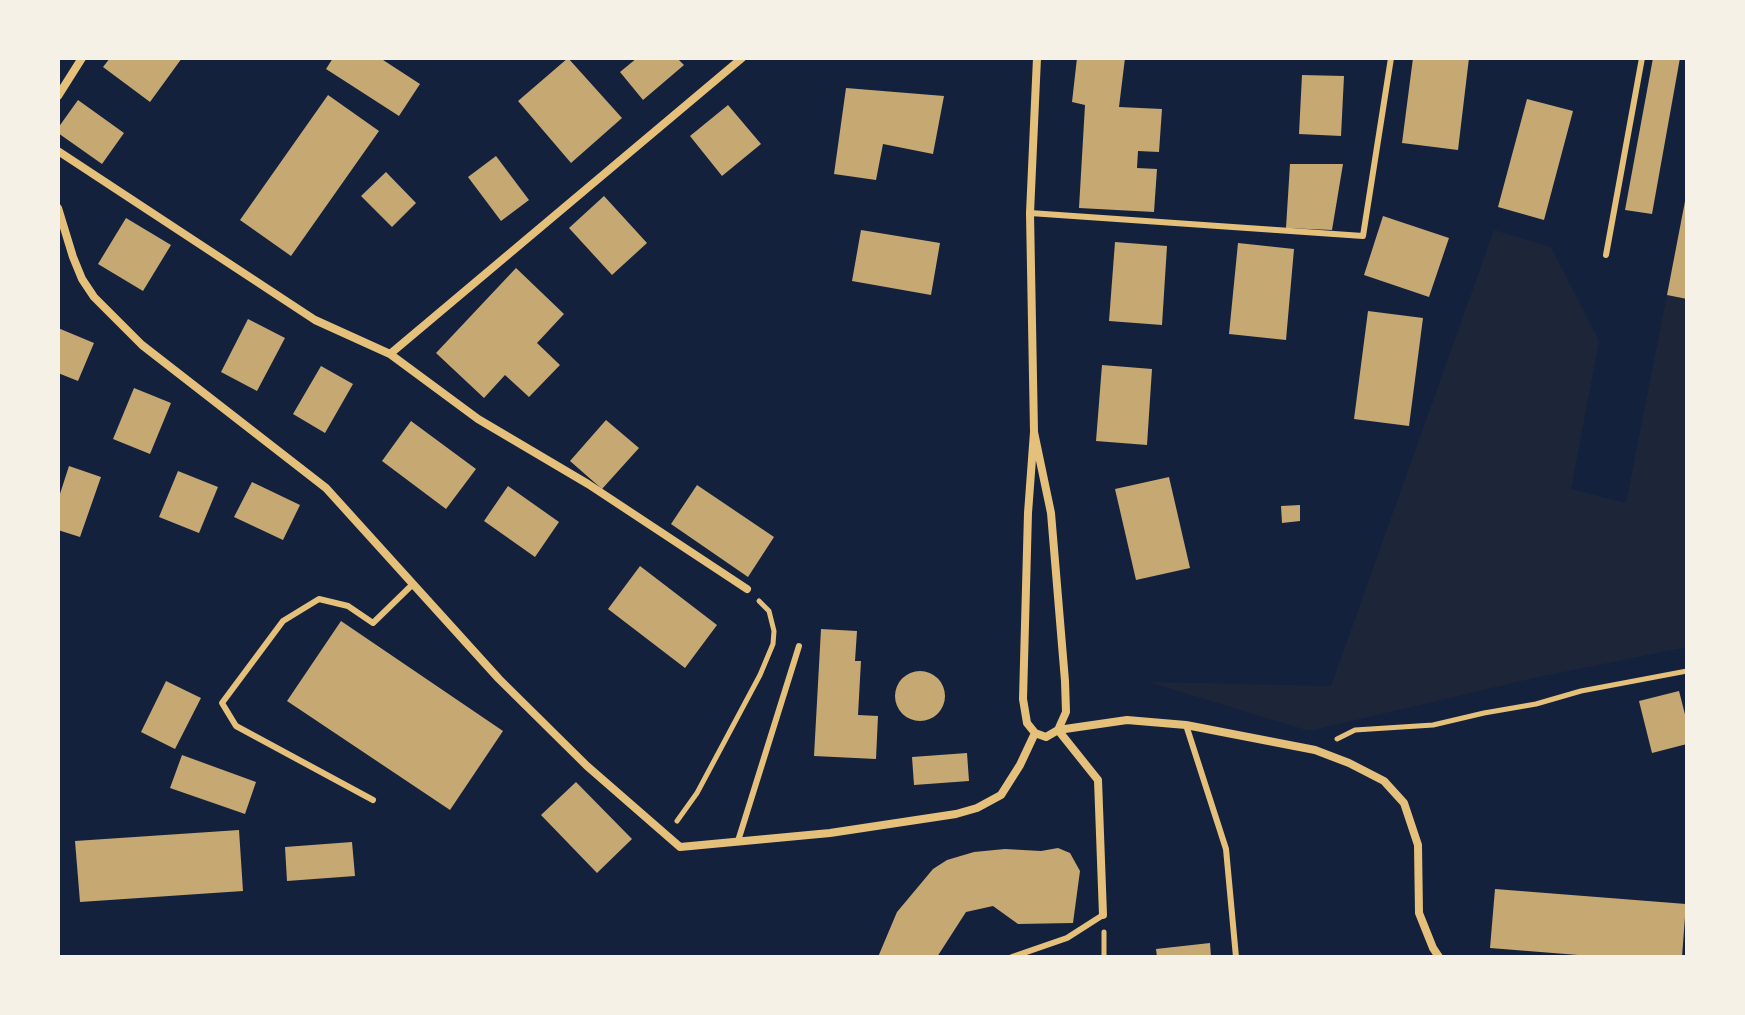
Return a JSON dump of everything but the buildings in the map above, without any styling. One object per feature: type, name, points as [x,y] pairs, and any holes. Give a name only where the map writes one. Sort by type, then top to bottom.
[{"type":"street","points":[[58,96],[82,58]]},
{"type":"street","points":[[390,354],[742,58]]},
{"type":"street","points":[[1037,58],[1030,213],[1034,432],[1028,513],[1023,699],[1027,723],[1035,733],[1046,737],[1058,730],[1127,720],[1186,725],[1315,750],[1384,781],[1404,803],[1418,845],[1419,913],[1439,957]]},
{"type":"street","points":[[58,151],[315,320],[390,354],[478,419],[588,484],[747,589]]},
{"type":"street","points":[[58,208],[73,257],[94,297],[142,345],[326,488],[499,679],[576,756],[680,847],[807,836],[923,821],[977,808],[1001,795],[1035,733]]},
{"type":"street","points":[[1034,432],[1051,513],[1064,668],[1066,712],[1058,730]]},
{"type":"street","points":[[1058,730],[1098,780],[1103,915]]},
{"type":"lane","points":[[1030,213],[1363,236],[1391,58]]},
{"type":"lane","points":[[1606,255],[1642,58]]},
{"type":"lane","points":[[373,800],[236,726],[222,703],[283,621],[319,599],[348,606],[373,623],[413,584]]},
{"type":"lane","points":[[738,841],[799,646]]},
{"type":"lane","points":[[1186,725],[1226,849],[1236,957]]},
{"type":"lane","points":[[1012,957],[1067,938],[1103,915]]},
{"type":"path","points":[[667,835],[697,793],[760,675],[773,644],[774,631],[769,611],[747,589]]},
{"type":"path","points":[[1315,750],[1355,730],[1433,725],[1536,704],[1581,691],[1687,671]]},
{"type":"shaded area","points":[[1494,230],[1551,247],[1599,341],[1571,489],[1626,503],[1667,295],[1687,299],[1687,647],[1534,678],[1309,731],[1149,682],[1331,686]]}]
